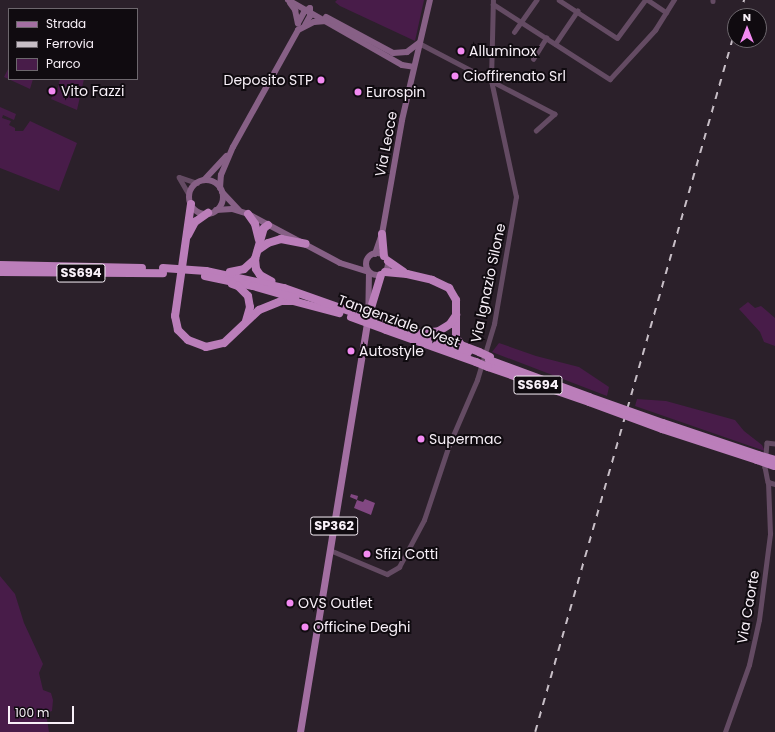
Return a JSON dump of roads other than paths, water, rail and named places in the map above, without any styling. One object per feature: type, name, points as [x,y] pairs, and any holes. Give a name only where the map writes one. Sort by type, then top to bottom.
[{"type":"highway","points":[[191,204],[175,316],[181,333],[197,345],[215,346],[229,340],[245,323],[264,307],[281,300],[293,301],[339,313]]},
{"type":"highway","points":[[186,241],[195,222],[212,212]]},
{"type":"highway","points":[[244,212],[255,224],[259,246]]},
{"type":"highway","points":[[268,224],[269,230],[259,246],[255,259],[256,269],[264,278],[328,301],[331,304]]},
{"type":"highway","points":[[382,234],[386,259],[407,274]]},
{"type":"highway","points":[[259,246],[281,239],[306,244]]},
{"type":"highway","points":[[207,275],[239,271],[255,259]]},
{"type":"highway","name":"Tangenziale Ovest","points":[[0,265],[163,271],[243,277],[331,304],[351,315]]},
{"type":"highway","name":"Tangenziale Ovest","points":[[0,272],[163,271]]},
{"type":"highway","points":[[367,320],[383,274],[407,274],[432,280],[449,288],[456,300],[457,314],[455,332],[458,341],[477,357],[489,361]]},
{"type":"highway","points":[[207,275],[238,286],[245,293],[250,307],[245,323]]},
{"type":"highway","name":"Tangenziale Ovest","points":[[207,275],[272,290],[339,313],[351,315],[387,326],[477,357]]},
{"type":"highway","points":[[387,326],[424,334],[435,333],[450,324],[457,314]]},
{"type":"highway","name":"SS694","points":[[489,361],[509,363],[511,368],[589,400]]},
{"type":"highway","name":"SS694","points":[[489,361],[589,400],[775,464]]},
{"type":"main road","points":[[288,0],[384,49],[398,54],[414,64]]},
{"type":"main road","points":[[288,0],[295,10],[300,26]]},
{"type":"main road","points":[[296,0],[308,10],[402,65],[407,73],[410,87]]},
{"type":"main road","name":"Via Lecce","points":[[375,254],[382,234],[414,64],[430,0]]},
{"type":"main road","points":[[212,212],[223,200],[221,175],[233,147],[308,10]]},
{"type":"main road","points":[[300,26],[326,21]]},
{"type":"main road","points":[[398,54],[407,52],[419,43]]},
{"type":"main road","points":[[402,65],[414,64]]},
{"type":"main road","points":[[233,147],[204,180],[197,183],[190,194],[191,204],[200,212],[244,212]]},
{"type":"main road","points":[[204,180],[213,182],[244,212],[340,263],[369,272],[383,274],[386,259],[375,254],[367,261],[353,265],[340,263]]},
{"type":"main road","points":[[367,261],[369,272],[367,320]]},
{"type":"main road","name":"SP362","points":[[300,732],[367,320]]},
{"type":"street","points":[[514,32],[536,0]]},
{"type":"street","points":[[559,0],[568,2],[576,12],[617,38],[647,0],[666,12]]},
{"type":"street","points":[[493,2],[610,79],[655,30],[674,0]]},
{"type":"street","points":[[491,80],[493,2]]},
{"type":"street","points":[[555,44],[576,12]]},
{"type":"street","points":[[533,59],[546,38]]},
{"type":"street","points":[[419,43],[555,114],[536,132]]},
{"type":"street","name":"Via Ignazio Silone","points":[[330,550],[387,574],[399,567],[424,520],[449,445],[477,380],[494,324],[516,197],[491,80]]},
{"type":"street","points":[[190,194],[179,177],[197,183]]},
{"type":"street","points":[[369,287],[371,296],[374,298]]},
{"type":"street","name":"Via Caorte","points":[[724,732],[749,665],[759,620],[770,534],[768,482],[765,467],[767,443],[775,444]]},
{"type":"street","points":[[768,482],[775,484]]},
{"type":"street","points":[[770,534],[775,536]]},
{"type":"railway","points":[[742,8],[744,0]]},
{"type":"railway","points":[[535,732],[730,48]]},
{"type":"place","name":"Alluminox","points":[[461,51]]},
{"type":"place","name":"Cioffirenato Srl","points":[[455,76]]},
{"type":"place","name":"Deposito STP","points":[[321,80]]},
{"type":"place","name":"Vito Fazzi","points":[[52,91]]},
{"type":"place","name":"Eurospin","points":[[358,92]]},
{"type":"place","name":"Autostyle","points":[[351,351]]},
{"type":"place","name":"Supermac","points":[[421,439]]},
{"type":"place","name":"Sfizi Cotti","points":[[367,554]]},
{"type":"place","name":"OVS Outlet","points":[[290,603]]},
{"type":"place","name":"Officine Deghi","points":[[305,627]]}]
